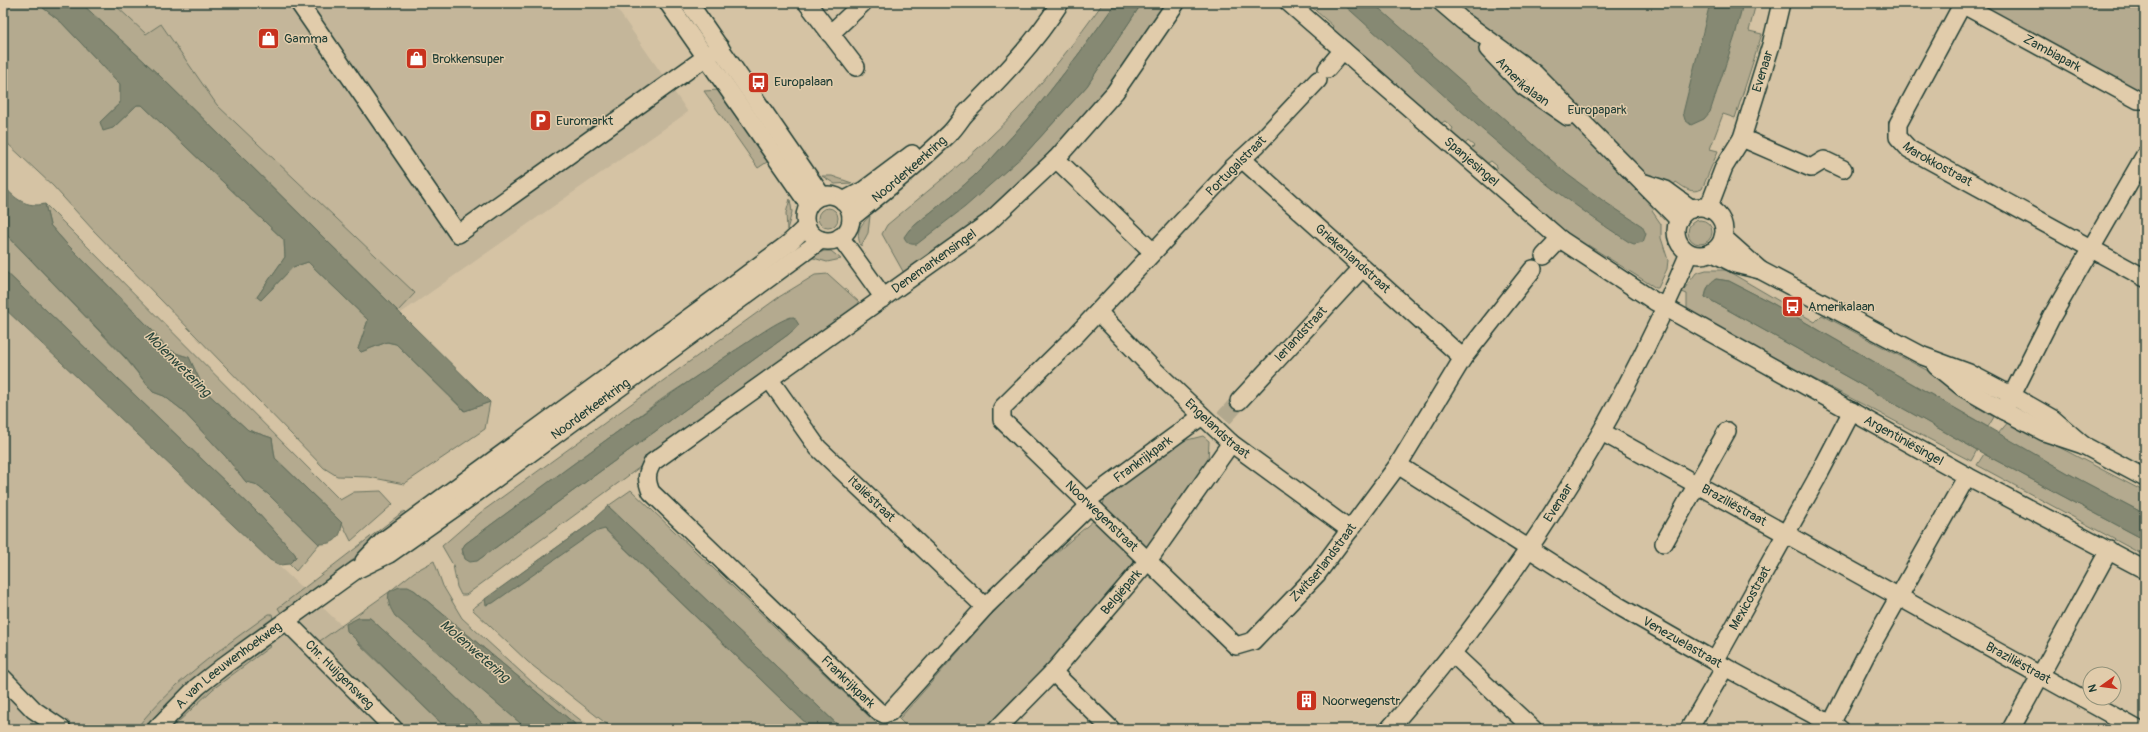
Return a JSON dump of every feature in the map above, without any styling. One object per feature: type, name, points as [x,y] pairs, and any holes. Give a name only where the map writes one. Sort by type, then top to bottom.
[{"type":"street","points":[[299,3],[458,234],[720,48]]},
{"type":"street","points":[[668,3],[706,57],[816,200]]},
{"type":"street","points":[[689,3],[720,48],[816,200]]},
{"type":"street","points":[[807,3],[856,67]]},
{"type":"street","points":[[830,34],[863,3]]},
{"type":"street","name":"Noorderkeerkring","points":[[851,218],[912,169],[955,128],[962,116],[998,81],[1060,3]]},
{"type":"street","name":"Denemarkensingel","points":[[647,472],[653,462],[988,223],[1056,159],[1115,92],[1176,3]]},
{"type":"street","name":"Spanjesingel","points":[[1288,3],[1560,239],[1666,307]]},
{"type":"street","name":"Amerikalaan","points":[[1442,3],[1463,21],[1534,73],[1591,133],[1679,220]]},
{"type":"street","name":"Evenaar","points":[[1700,209],[1742,138],[1771,45],[1781,3]]},
{"type":"street","name":"Zambiapark","points":[[1962,4],[2138,100],[2145,100]]},
{"type":"street","name":"Marokkostraat","points":[[1962,4],[1898,124],[1898,137],[1909,149],[2090,250],[2145,278]]},
{"type":"street","name":"Portugalstraat","points":[[1002,420],[1002,408],[1053,359],[1098,312],[1343,50]]},
{"type":"street","name":"Noorderkeerkring","points":[[843,201],[864,190],[905,160],[950,121],[962,116]]},
{"type":"street","points":[[1742,138],[1811,168],[1824,160],[1843,169]]},
{"type":"street","points":[[2004,411],[2011,394],[2052,316],[2145,155]]},
{"type":"street","points":[[1056,159],[1153,252]]},
{"type":"street","name":"Griekenlandstraat","points":[[1242,159],[1463,358]]},
{"type":"street","name":"Amerikalaan","points":[[1642,182],[1666,190],[1700,209]]},
{"type":"street","points":[[833,196],[843,201],[849,209],[851,218],[848,229],[840,237],[833,240],[821,240],[812,234],[807,226],[805,215],[816,200],[833,196]]},
{"type":"street","points":[[1700,209],[1714,212],[1722,223],[1723,237],[1717,248],[1711,252],[1700,255],[1689,253],[1678,242],[1676,227],[1679,220],[1700,209]]},
{"type":"street","name":"Noorderkeerkring","points":[[356,570],[383,541],[714,299],[789,243],[807,226]]},
{"type":"street","points":[[840,237],[884,298]]},
{"type":"street","points":[[1723,237],[1760,270],[1923,356],[1969,373],[2011,394],[2053,419],[2083,445]]},
{"type":"street","name":"Zwitserlandstraat","points":[[1236,646],[1253,641],[1317,574],[1398,465],[1463,358],[1539,262],[1560,239]]},
{"type":"street","name":"Noorderkeerkring","points":[[286,621],[356,570],[389,554],[476,493],[821,240]]},
{"type":"street","points":[[1711,252],[1735,264],[1760,270]]},
{"type":"street","name":"Evenaar","points":[[1389,729],[1430,682],[1491,604],[1529,548],[1602,432],[1666,307],[1689,253]]},
{"type":"street","name":"Ierlandstraat","points":[[1239,401],[1362,268]]},
{"type":"street","name":"Argentiniësingel","points":[[1666,307],[1967,476],[2145,570]]},
{"type":"street","name":"Engelandstraat","points":[[1098,312],[1148,365],[1202,416],[1219,423],[1231,443],[1350,530]]},
{"type":"street","points":[[1923,356],[1962,387],[2004,411],[2044,432],[2083,445],[2145,478]]},
{"type":"street","name":"Italiëstraat","points":[[770,380],[818,448],[985,607]]},
{"type":"street","name":"Mexicostraat","points":[[1690,729],[1720,664],[1785,535],[1852,411]]},
{"type":"street","name":"Frankrijkpark","points":[[647,472],[648,484],[651,492],[878,711],[884,714],[890,712],[985,607],[1087,504],[1202,416]]},
{"type":"street","name":"Noorwegenstraat","points":[[1002,420],[1147,562],[1236,646]]},
{"type":"street","name":"Braziliëstraat","points":[[1664,543],[1727,431]]},
{"type":"street","name":"Braziliëstraat","points":[[1602,432],[1898,598],[2137,729]]},
{"type":"street","name":"Belgiëpark","points":[[997,729],[1053,672],[1147,562],[1231,443]]},
{"type":"street","points":[[1398,465],[1529,548]]},
{"type":"street","points":[[1836,726],[1867,653],[1967,476]]},
{"type":"street","name":"Venezuelastraat","points":[[1529,548],[1617,604],[1720,664],[1836,726]]},
{"type":"street","points":[[2011,729],[2109,550]]},
{"type":"street","name":"A. van Leeuwenhoekweg","points":[[156,729],[197,687],[286,621]]},
{"type":"street","name":"Chr. Huijgensweg","points":[[286,621],[394,729]]},
{"type":"street","points":[[1452,653],[1533,729]]},
{"type":"street","points":[[1053,672],[1111,729]]},
{"type":"street","points":[[3,678],[34,710],[62,729]]},
{"type":"street","points":[[2142,729],[2145,724]]},
{"type":"shaded area","points":[[62,3],[613,3],[688,112],[391,320]]},
{"type":"shaded area","points":[[3,306],[407,687],[455,729],[3,729]]},
{"type":"green space","points":[[3,3],[37,3],[61,22],[120,84],[120,103],[100,122],[113,128],[137,105],[142,105],[284,240],[285,257],[257,297],[261,300],[293,267],[308,262],[368,320],[358,349],[361,352],[387,342],[396,344],[464,411],[490,402],[485,429],[404,484],[369,477],[337,476],[324,468],[94,231],[53,186],[6,142],[3,136]]},
{"type":"green space","points":[[81,3],[113,3],[146,34],[161,24],[217,105],[415,293],[398,311],[160,76]]},
{"type":"green space","points":[[1103,3],[1116,3],[1083,49],[1030,115],[973,177],[958,191],[909,230],[1024,155],[1087,86],[1142,3],[1166,3],[1108,91],[1035,173],[971,226],[905,275],[882,234],[887,225],[954,169],[1002,125],[1051,71]]},
{"type":"green space","name":"Europapark","points":[[1307,3],[1756,3],[1749,31],[1762,34],[1735,118],[1723,114],[1710,149],[1718,151],[1702,189],[1691,191],[1676,182],[1652,211],[1661,224],[1661,238],[1668,260],[1667,269],[1658,288],[1656,288],[1588,245],[1584,249],[1494,172],[1497,166],[1491,161],[1485,165],[1467,153],[1474,146],[1468,141],[1461,149],[1450,134],[1453,128],[1445,121],[1440,124],[1331,32],[1333,26]]},
{"type":"green space","points":[[1980,3],[2145,3],[2145,87],[2139,93],[1981,6]]},
{"type":"green space","points":[[718,90],[770,160],[758,168],[704,91]]},
{"type":"green space","points":[[822,176],[832,176],[852,183],[835,184]]},
{"type":"green space","points":[[790,199],[792,212],[787,230],[786,213]]},
{"type":"green space","points":[[45,204],[340,500],[354,492],[381,491],[393,504],[351,541],[342,523],[275,458],[272,438],[248,430],[205,391],[189,358],[174,352],[165,346],[155,333],[50,225]]},
{"type":"green space","points":[[828,208],[835,211],[838,218],[835,225],[828,228],[821,225],[818,218],[821,211]]},
{"type":"green space","points":[[870,216],[868,233],[861,246],[858,237],[860,229]]},
{"type":"green space","points":[[1700,220],[1705,221],[1711,227],[1711,237],[1705,243],[1700,244],[1695,243],[1689,237],[1688,232],[1689,227],[1695,221]]},
{"type":"green space","points":[[3,231],[126,359],[153,392],[164,396],[181,409],[226,457],[246,482],[255,484],[268,494],[319,544],[296,571],[289,564],[296,557],[295,554],[256,511],[3,269]]},
{"type":"green space","points":[[824,251],[831,251],[841,259],[827,262],[810,257]]},
{"type":"green space","points":[[1706,270],[1726,270],[1815,322],[1822,315],[1936,375],[1979,404],[1977,407],[1994,417],[1988,427],[1770,302],[1729,281],[1716,279],[1707,288],[1705,297],[1977,450],[1971,461],[1755,348],[1687,309],[1687,294],[1682,292],[1696,273]]},
{"type":"green space","points":[[828,274],[859,302],[859,306],[466,595],[461,595],[457,587],[453,565],[442,546],[480,513],[779,297],[815,275]],"holes":[[[791,317],[798,325],[789,334],[477,561],[462,554],[465,544],[662,399],[767,330]]]},
{"type":"green space","points":[[2009,421],[2145,492],[2145,514],[1998,434]]},
{"type":"green space","points":[[1203,436],[1209,441],[1208,462],[1147,549],[1103,506],[1105,495],[1183,441]]},
{"type":"green space","points":[[1984,454],[2145,540],[2145,556],[1977,465]]},
{"type":"green space","points":[[631,490],[875,722],[888,729],[842,729],[608,506]]},
{"type":"green space","points":[[404,511],[408,516],[353,560],[281,613],[278,608]]},
{"type":"green space","points":[[595,520],[812,729],[613,729],[528,662],[472,609]]},
{"type":"green space","points":[[1094,520],[1135,561],[1043,675],[990,729],[909,729],[899,719],[1012,591]]},
{"type":"green space","points":[[434,561],[443,586],[462,618],[533,683],[592,729],[581,729],[414,590],[499,704],[527,729],[488,729],[443,685],[370,618],[358,618],[358,643],[447,729],[403,729],[317,643],[389,592],[414,572]]},
{"type":"green space","points":[[269,614],[272,614],[273,619],[189,683],[144,729],[136,729],[165,696],[181,681],[215,653]]},
{"type":"green space","points":[[269,644],[271,646],[213,689],[175,725],[173,723],[211,687]]},
{"type":"water","points":[[37,3],[81,3],[160,76],[490,402],[465,411],[396,344],[387,342],[361,352],[358,349],[368,320],[308,262],[293,267],[261,300],[257,297],[285,257],[284,240],[142,105],[137,105],[113,128],[103,131],[100,122],[120,103],[120,84],[61,22]]},
{"type":"water","points":[[1116,3],[1142,3],[1087,86],[1024,155],[965,207],[917,244],[911,244],[908,242],[904,237],[909,230],[973,177],[1012,136],[1066,71]]},
{"type":"water","points":[[1342,3],[1373,3],[1567,174],[1605,202],[1642,226],[1646,234],[1643,242],[1634,244],[1629,242],[1590,216],[1516,159]]},
{"type":"water","points":[[1710,3],[1743,3],[1735,36],[1710,112],[1704,119],[1691,125],[1685,120],[1683,113]]},
{"type":"water","name":"Molenwetering","points":[[3,185],[21,201],[32,205],[45,204],[50,225],[65,242],[155,333],[165,347],[178,354],[189,357],[205,391],[248,430],[272,438],[275,458],[342,523],[340,533],[336,540],[329,543],[319,544],[268,494],[255,484],[246,482],[226,457],[181,409],[164,396],[153,392],[126,358],[3,231]]},
{"type":"water","points":[[3,269],[256,511],[295,554],[296,557],[289,564],[280,565],[270,560],[3,307]]},
{"type":"water","points":[[1716,279],[1729,281],[1770,302],[2073,476],[2145,514],[2145,540],[1984,454],[1705,297],[1710,284]]},
{"type":"water","points":[[794,317],[799,325],[789,334],[477,561],[470,562],[465,559],[462,549],[465,544],[565,470],[632,421],[734,351],[773,325]]},
{"type":"water","points":[[608,506],[842,729],[812,729],[605,529],[594,532],[493,603],[486,605],[485,599],[595,520],[596,517]]},
{"type":"water","name":"Molenwetering","points":[[399,587],[408,587],[414,590],[581,729],[527,729],[395,616],[389,605],[388,596],[389,592]]},
{"type":"water","points":[[358,618],[370,618],[443,685],[488,729],[447,729],[347,631],[346,624]]},
{"type":"tunnel","points":[[1224,418],[1239,401]]},
{"type":"place","name":"Gamma","points":[[268,39]]},
{"type":"place","name":"Brokkensuper","points":[[417,59]]},
{"type":"place","name":"Europalaan","points":[[759,82]]},
{"type":"place","name":"Euromarkt","points":[[541,121]]},
{"type":"place","name":"Amerikalaan","points":[[1792,307]]},
{"type":"place","name":"Noorwegenstr","points":[[1307,701]]}]
